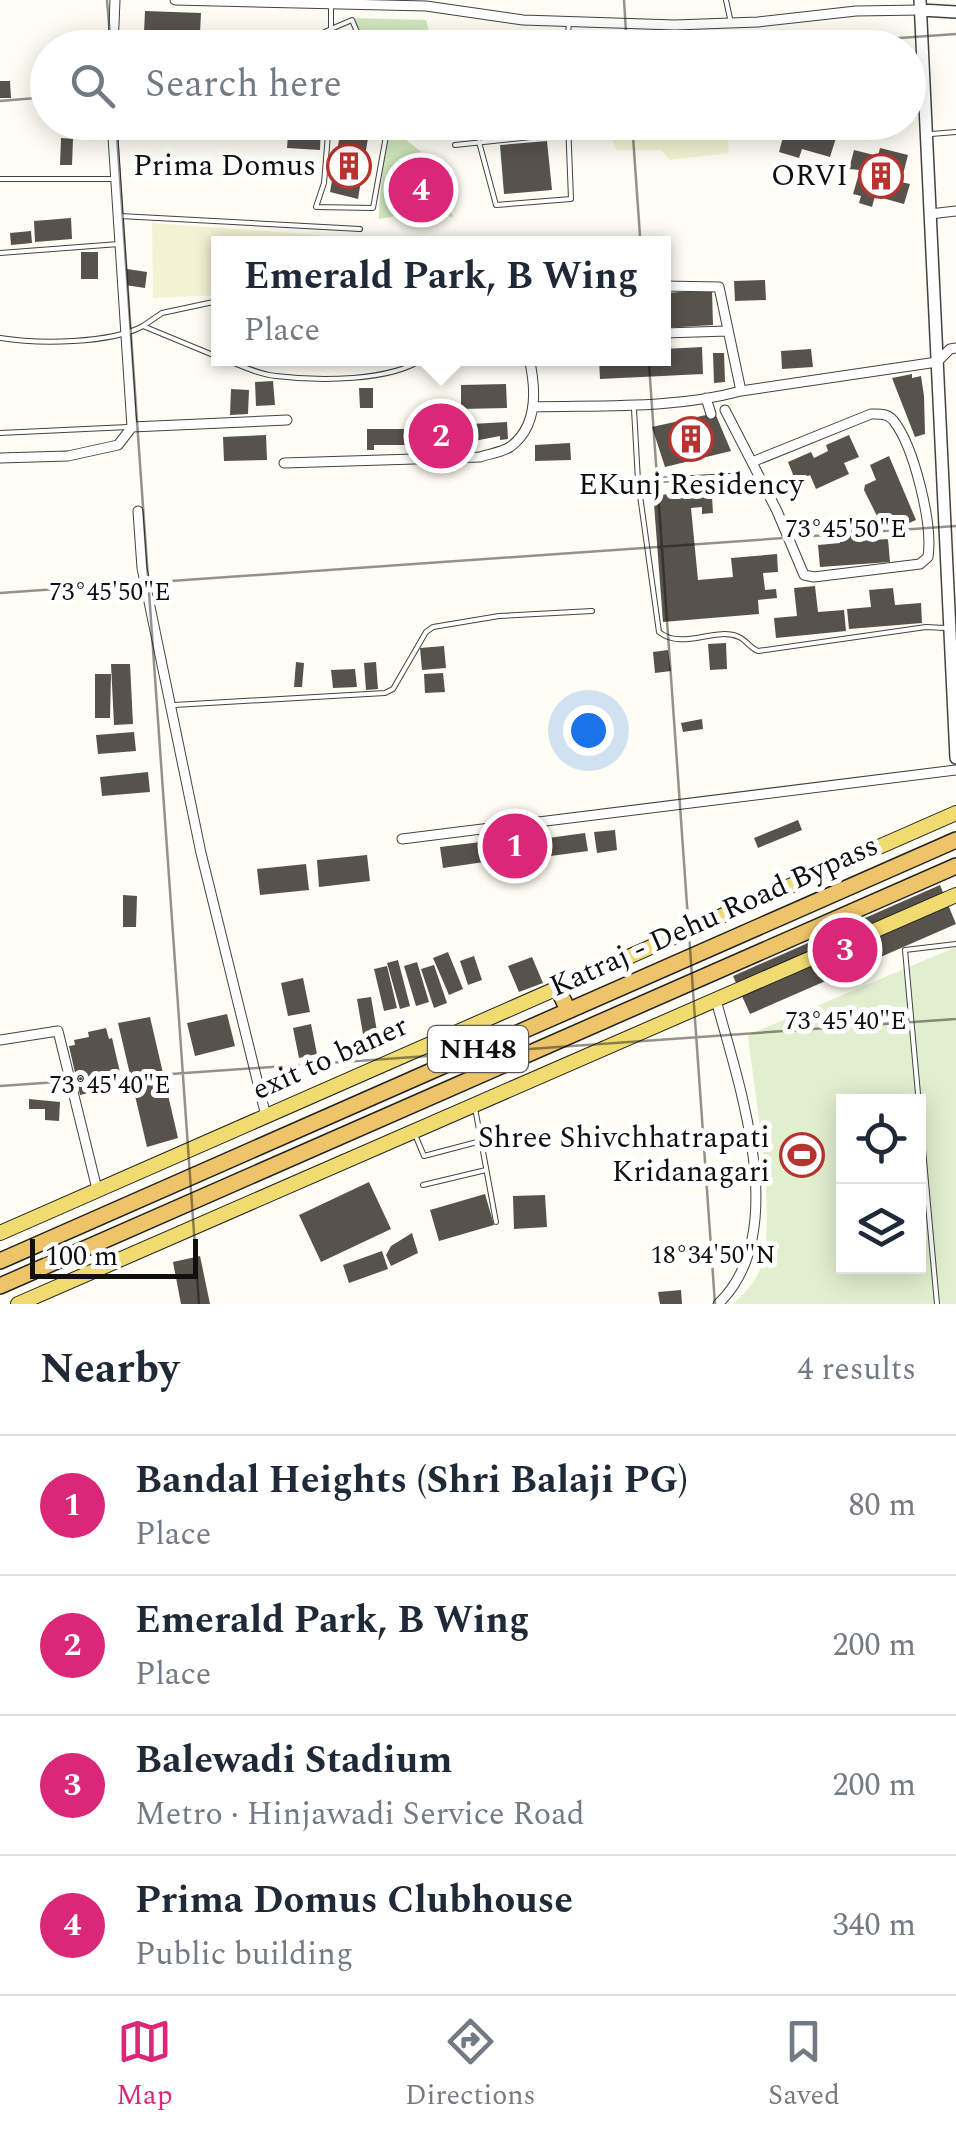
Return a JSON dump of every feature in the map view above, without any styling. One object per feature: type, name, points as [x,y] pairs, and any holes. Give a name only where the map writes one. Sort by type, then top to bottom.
[{"type":"highway","name":"Katraj - Dehu Road Bypass","points":[[0,1261],[956,840]]},
{"type":"highway","name":"Katraj - Dehu Road Bypass","points":[[0,1286],[956,866]]},
{"type":"highway","points":[[558,989],[568,1010]]},
{"type":"main road","name":"exit to baner","points":[[0,1233],[956,812]]},
{"type":"main road","points":[[18,1304],[956,894]]},
{"type":"street","points":[[114,30],[115,0]]},
{"type":"street","points":[[176,0],[331,5],[413,3],[569,22],[731,23],[920,5],[956,12]]},
{"type":"street","points":[[920,5],[921,30]]},
{"type":"street","points":[[926,134],[956,758]]},
{"type":"street","points":[[0,458],[68,456],[118,446],[132,427],[114,140]]},
{"type":"street","points":[[930,214],[956,212]]},
{"type":"street","points":[[671,286],[719,286],[741,391]]},
{"type":"street","points":[[671,334],[728,331]]},
{"type":"street","points":[[533,408],[706,398],[937,362],[950,348],[956,348]]},
{"type":"street","points":[[284,463],[480,457],[510,447],[528,426],[533,408],[535,384],[531,366]]},
{"type":"street","points":[[706,398],[711,414]]},
{"type":"street","points":[[725,410],[804,574],[920,564],[928,557],[924,496],[910,454],[893,420],[884,414],[871,414],[752,462]]},
{"type":"street","points":[[132,427],[287,420]]},
{"type":"street","points":[[138,512],[142,568],[200,853],[266,1116]]},
{"type":"street","points":[[402,838],[956,770]]},
{"type":"street","points":[[716,1000],[753,1160],[758,1208],[755,1240],[748,1259],[732,1291],[718,1304]]},
{"type":"street","points":[[0,1040],[58,1030],[97,1189]]},
{"type":"lane","points":[[726,0],[731,23]]},
{"type":"lane","points":[[331,5],[331,29],[352,20],[356,30]]},
{"type":"lane","points":[[568,30],[569,22]]},
{"type":"lane","points":[[926,134],[956,132]]},
{"type":"lane","points":[[328,140],[324,183],[316,208],[374,208],[385,140]]},
{"type":"lane","points":[[454,146],[499,140]]},
{"type":"lane","points":[[479,142],[496,205],[571,199],[568,140]]},
{"type":"lane","points":[[0,179],[118,178]]},
{"type":"lane","points":[[118,216],[360,228]]},
{"type":"lane","points":[[0,253],[120,244]]},
{"type":"lane","points":[[0,338],[32,342],[126,335],[162,314],[211,303]]},
{"type":"lane","points":[[144,326],[211,354]]},
{"type":"lane","points":[[244,366],[273,376],[344,377],[401,372],[412,366]]},
{"type":"lane","points":[[633,404],[638,482],[659,632],[670,639],[735,636],[758,652],[926,627],[950,628]]},
{"type":"lane","points":[[0,434],[132,427]]},
{"type":"lane","points":[[638,482],[731,476]]},
{"type":"lane","points":[[170,706],[384,693],[393,689],[426,632],[433,627],[499,616],[592,611]]},
{"type":"lane","points":[[937,1304],[906,950],[956,944]]},
{"type":"lane","points":[[474,1107],[496,1222]]},
{"type":"lane","points":[[414,1133],[424,1156],[481,1140]]},
{"type":"lane","points":[[422,1185],[486,1170]]},
{"type":"green space","points":[[354,18],[426,20],[429,30],[359,30]]},
{"type":"green space","points":[[384,140],[406,140],[436,163],[453,217],[417,212],[379,219]]},
{"type":"green space","points":[[612,140],[728,140],[729,153],[670,160],[661,150],[617,150]]},
{"type":"green space","points":[[152,223],[320,235],[211,236],[211,295],[153,298]]},
{"type":"green space","name":"Shree Shivchhatrapati Kridanagari","points":[[956,947],[956,1304],[733,1304],[756,1278],[766,1246],[766,1187],[748,1035]]},
{"type":"building","points":[[145,11],[201,13],[200,30],[144,30]]},
{"type":"building","points":[[0,81],[10,81],[11,98],[0,98]]},
{"type":"building","points":[[61,140],[73,140],[72,165],[60,165]]},
{"type":"building","points":[[288,140],[320,140],[320,150],[287,148]]},
{"type":"building","name":"Prima Domus","points":[[339,140],[368,140],[358,199],[330,192]]},
{"type":"building","points":[[782,140],[835,140],[830,157],[802,149],[799,158],[779,152]]},
{"type":"building","points":[[547,141],[552,190],[504,194],[500,145]]},
{"type":"building","name":"ORVI","points":[[880,148],[908,155],[901,182],[910,184],[904,204],[875,196],[872,207],[859,203],[861,196],[853,194],[860,170],[849,169],[854,150],[878,156]]},
{"type":"building","points":[[71,218],[72,239],[35,242],[34,221]]},
{"type":"building","points":[[31,231],[32,243],[11,245],[10,233]]},
{"type":"building","points":[[81,252],[98,252],[98,279],[81,279]]},
{"type":"building","points":[[127,269],[147,272],[145,288],[125,285]]},
{"type":"building","points":[[765,280],[766,300],[735,301],[734,281]]},
{"type":"building","points":[[712,290],[713,325],[671,328],[671,293]]},
{"type":"building","points":[[702,347],[703,374],[600,379],[599,366],[671,366],[671,349]]},
{"type":"building","points":[[811,349],[813,367],[782,369],[781,351]]},
{"type":"building","points":[[713,353],[724,353],[725,382],[714,383]]},
{"type":"building","points":[[912,374],[912,378],[921,376],[924,396],[925,434],[915,437],[892,378]]},
{"type":"building","points":[[273,381],[275,405],[256,406],[255,382]]},
{"type":"building","points":[[506,384],[507,408],[461,409],[461,385]]},
{"type":"building","points":[[359,388],[373,388],[373,408],[360,408]]},
{"type":"building","points":[[231,389],[249,390],[248,414],[230,415]]},
{"type":"building","name":"EKunj Residency","points":[[715,413],[731,451],[665,467],[652,427]]},
{"type":"building","points":[[507,422],[508,439],[500,440],[500,436],[474,441],[472,424]]},
{"type":"building","points":[[464,427],[465,447],[456,444],[418,449],[418,428]]},
{"type":"building","points":[[367,429],[412,429],[412,450],[406,450],[406,445],[374,445],[374,450],[367,450]]},
{"type":"building","points":[[266,435],[267,460],[224,461],[223,437]]},
{"type":"building","points":[[849,435],[859,457],[844,463],[849,474],[816,489],[810,475],[796,482],[788,462],[811,452],[814,458],[828,451],[826,445]]},
{"type":"building","points":[[570,443],[571,460],[535,461],[535,445]]},
{"type":"building","points":[[889,456],[916,520],[893,530],[884,516],[878,518],[864,490],[865,485],[876,480],[870,465]]},
{"type":"building","points":[[711,480],[713,513],[702,514],[702,507],[691,508],[698,580],[733,577],[731,558],[777,554],[778,572],[763,573],[765,590],[776,589],[777,598],[758,600],[759,614],[663,622],[654,504],[658,504],[658,495],[672,494],[672,483]]},
{"type":"building","points":[[839,528],[858,528],[858,541],[888,539],[890,562],[820,567],[818,545],[840,543]]},
{"type":"building","points":[[815,586],[818,612],[844,610],[846,631],[776,638],[774,618],[797,616],[794,588]]},
{"type":"building","points":[[893,588],[895,605],[921,603],[922,623],[849,629],[847,609],[871,607],[869,590]]},
{"type":"building","points":[[726,643],[727,669],[710,670],[708,644]]},
{"type":"building","points":[[444,646],[446,668],[422,670],[420,648]]},
{"type":"building","points":[[668,650],[671,671],[655,673],[653,652]]},
{"type":"building","points":[[296,662],[304,663],[302,687],[294,687]]},
{"type":"building","points":[[376,662],[378,689],[366,690],[364,663]]},
{"type":"building","points":[[111,664],[130,664],[133,724],[114,725]]},
{"type":"building","points":[[355,669],[357,687],[333,688],[331,670]]},
{"type":"building","points":[[443,673],[445,692],[425,693],[424,674]]},
{"type":"building","points":[[95,674],[111,674],[110,718],[95,718]]},
{"type":"building","points":[[702,719],[703,729],[683,732],[681,723]]},
{"type":"building","points":[[134,732],[136,751],[98,754],[96,735]]},
{"type":"building","points":[[148,772],[150,792],[102,796],[100,777]]},
{"type":"building","points":[[798,820],[802,830],[758,848],[754,838]]},
{"type":"building","points":[[615,830],[617,850],[597,853],[594,832]]},
{"type":"building","points":[[524,833],[525,856],[506,859],[504,835]]},
{"type":"building","points":[[585,833],[588,851],[543,857],[541,839]]},
{"type":"building","points":[[481,842],[484,862],[443,868],[440,847]]},
{"type":"building","points":[[367,855],[370,881],[319,887],[317,860]]},
{"type":"building","points":[[306,864],[309,890],[260,895],[257,869]]},
{"type":"building","points":[[940,885],[956,924],[750,1014],[733,976]]},
{"type":"building","points":[[123,895],[137,896],[136,927],[123,927]]},
{"type":"building","points":[[448,952],[463,989],[449,995],[433,958]]},
{"type":"building","points":[[474,956],[482,980],[468,985],[460,961]]},
{"type":"building","points":[[532,957],[543,983],[519,992],[508,966]]},
{"type":"building","points":[[398,960],[410,1006],[400,1009],[387,963]]},
{"type":"building","points":[[417,962],[429,1002],[416,1006],[404,966]]},
{"type":"building","points":[[434,965],[447,1003],[434,1008],[421,969]]},
{"type":"building","points":[[387,966],[397,1008],[384,1011],[374,969]]},
{"type":"building","points":[[303,978],[310,1012],[288,1016],[281,983]]},
{"type":"building","points":[[371,997],[378,1037],[364,1040],[357,999]]},
{"type":"building","points":[[227,1014],[235,1046],[195,1056],[187,1023]]},
{"type":"building","points":[[150,1017],[178,1138],[147,1147],[118,1023]]},
{"type":"building","points":[[311,1024],[317,1054],[299,1058],[293,1028]]},
{"type":"building","points":[[106,1028],[123,1085],[80,1095],[69,1046],[75,1045],[74,1040],[89,1037],[88,1032]]},
{"type":"building","points":[[29,1099],[60,1102],[59,1121],[45,1120],[45,1109],[29,1109]]},
{"type":"building","points":[[369,1182],[391,1229],[321,1262],[299,1215]]},
{"type":"building","points":[[485,1194],[494,1225],[439,1241],[430,1210]]},
{"type":"building","points":[[545,1195],[547,1227],[514,1229],[513,1196]]},
{"type":"building","points":[[412,1233],[418,1253],[391,1266],[386,1255],[391,1246]]},
{"type":"building","points":[[382,1251],[388,1269],[349,1283],[343,1265]]},
{"type":"building","points":[[200,1256],[210,1304],[181,1304],[173,1262]]},
{"type":"building","points":[[681,1290],[682,1304],[660,1304],[658,1292]]},
{"type":"place","name":"Prima Domus","points":[[349,166]]},
{"type":"place","name":"ORVI","points":[[881,176]]},
{"type":"place","name":"Prima Domus Clubhouse","points":[[421,190]]},
{"type":"place","name":"Emerald Park, B Wing","points":[[441,436]]},
{"type":"place","name":"EKunj Residency","points":[[691,439]]},
{"type":"place","name":"Bandal Heights (Shri Balaji PG)","points":[[515,846]]},
{"type":"place","name":"Balewadi Stadium","points":[[845,950]]},
{"type":"place","name":"Shree Shivchhatrapati Kridanagari","points":[[802,1155]]}]
